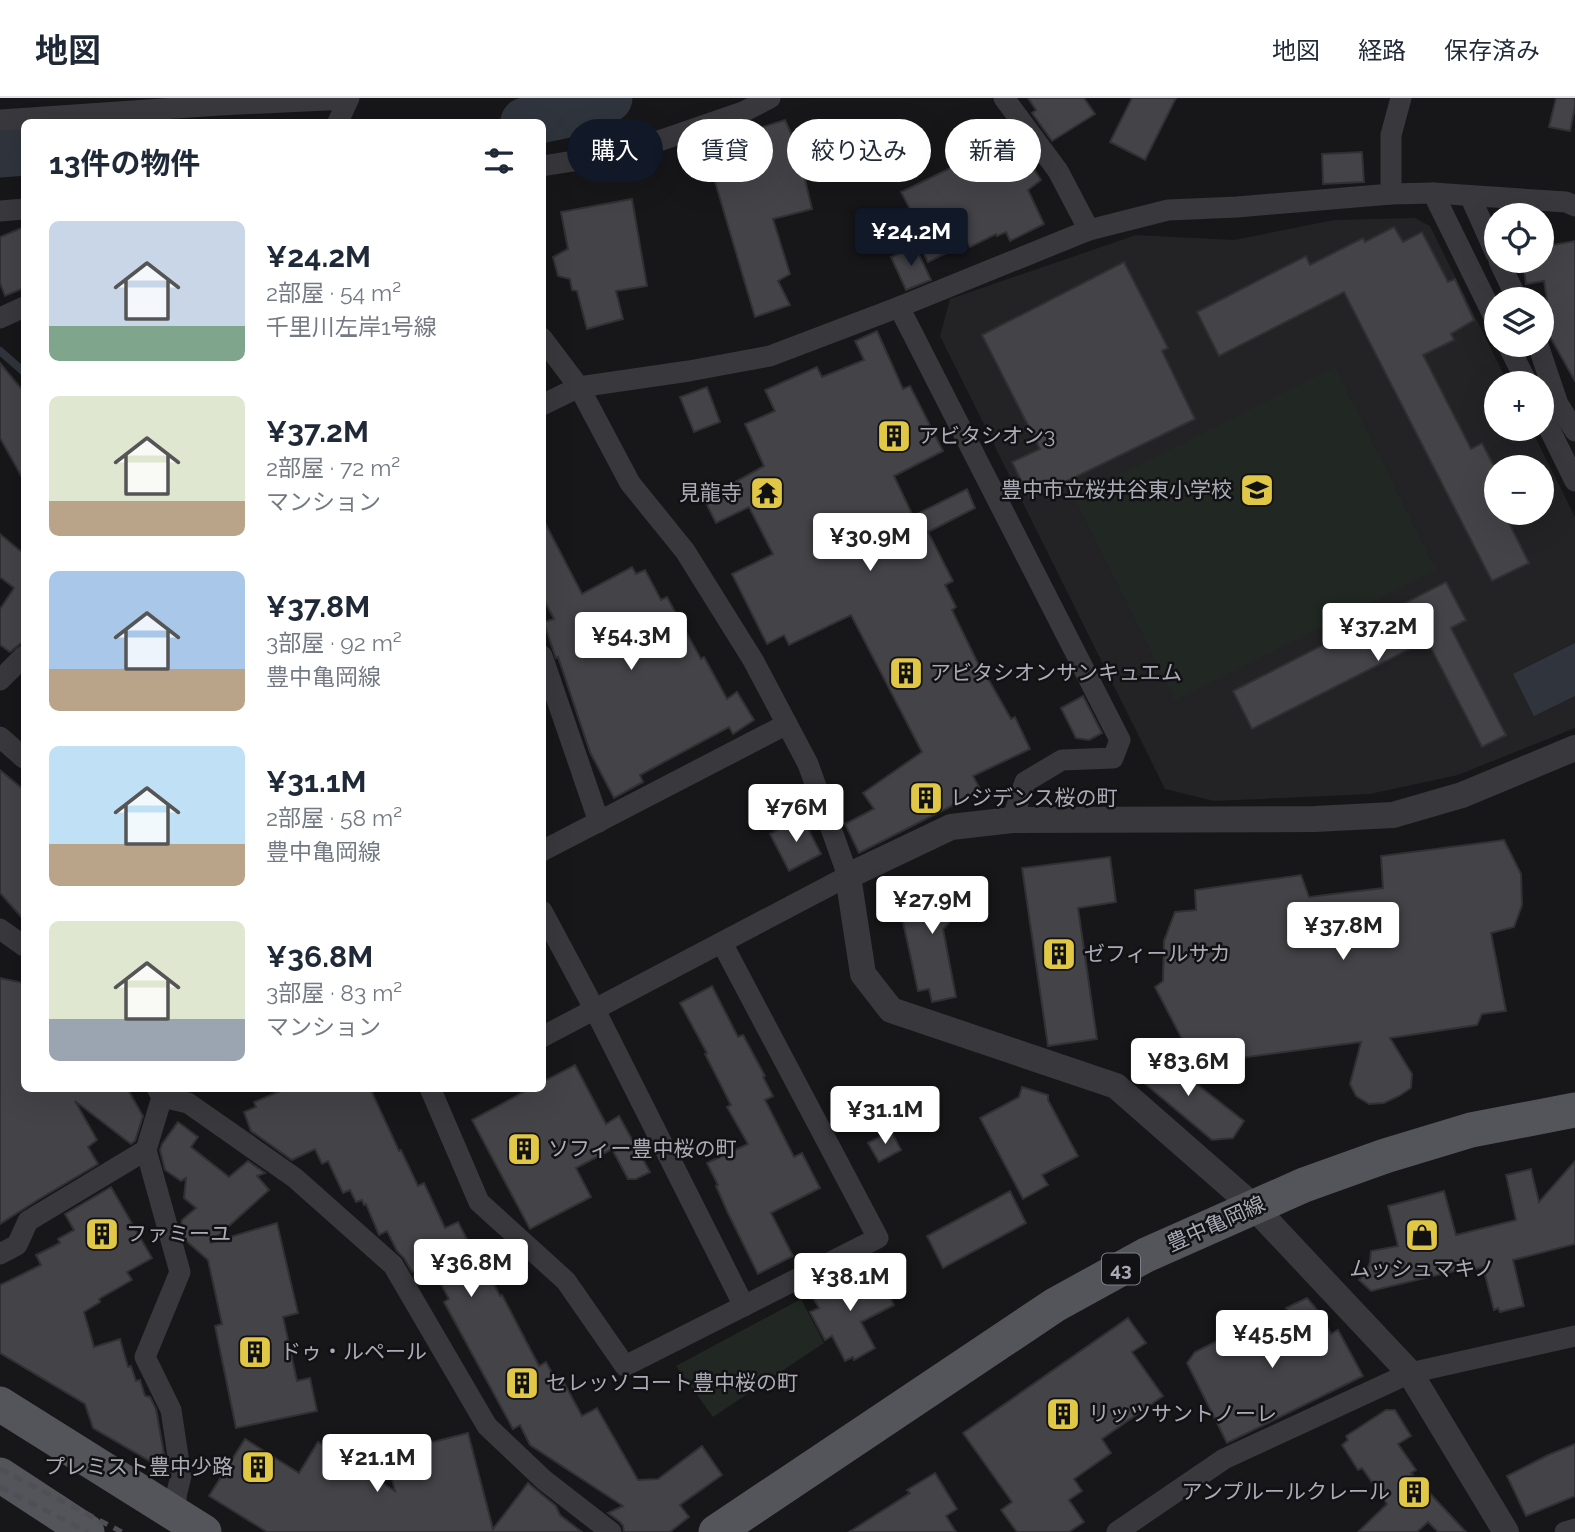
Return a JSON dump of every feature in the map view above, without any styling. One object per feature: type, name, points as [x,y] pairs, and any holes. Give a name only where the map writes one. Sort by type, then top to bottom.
[{"type":"main road","name":"豊中亀岡線","points":[[716,1532],[1055,1305],[1146,1255],[1253,1206],[1385,1156],[1471,1130],[1575,1110]]},
{"type":"main road","points":[[0,1404],[204,1532]]},
{"type":"main road","points":[[0,1475],[87,1532]]},
{"type":"street","points":[[546,165],[624,153],[743,112],[770,98]]},
{"type":"street","points":[[1004,98],[1058,172],[1089,230]]},
{"type":"street","points":[[1391,194],[1391,135],[1401,98]]},
{"type":"street","points":[[0,120],[220,105],[345,106]]},
{"type":"street","points":[[1433,193],[1484,297]]},
{"type":"street","points":[[546,403],[579,387],[770,356],[1089,230],[1168,210],[1433,193],[1566,202],[1575,206]]},
{"type":"street","points":[[1470,196],[1484,227]]},
{"type":"street","points":[[0,211],[21,209]]},
{"type":"street","points":[[899,307],[1120,740],[1113,758],[1062,760],[1025,782],[1012,820]]},
{"type":"street","points":[[0,318],[21,308]]},
{"type":"street","points":[[546,343],[579,387],[630,483],[685,551],[752,660],[808,764],[848,876],[863,974],[891,1010],[1116,1086],[1253,1206],[1409,1373],[1506,1532]]},
{"type":"street","points":[[1542,357],[1558,404],[1575,431]]},
{"type":"street","points":[[1554,438],[1575,481]]},
{"type":"street","points":[[0,680],[21,659]]},
{"type":"street","points":[[546,668],[599,822]]},
{"type":"street","points":[[546,849],[787,724]]},
{"type":"street","points":[[0,737],[21,755]]},
{"type":"street","points":[[546,1035],[848,876],[951,827],[1012,820],[1315,819],[1393,816],[1462,794],[1575,748]]},
{"type":"street","points":[[546,918],[744,1306]]},
{"type":"street","points":[[0,929],[21,944]]},
{"type":"street","points":[[436,1092],[479,1202],[566,1281],[625,1366],[878,1238],[722,943]]},
{"type":"street","points":[[174,1513],[181,1476],[171,1410],[145,1357],[180,1272],[146,1150],[159,1093],[191,1096],[295,1178],[393,1265],[487,1426],[544,1480],[611,1532]]},
{"type":"street","points":[[0,1254],[17,1245],[28,1221],[146,1150]]},
{"type":"street","points":[[1117,1532],[1224,1459],[1409,1373],[1575,1336]]},
{"type":"street","points":[[1565,1532],[1575,1529]]},
{"type":"shaded area","name":"豊中市立桜井谷東小学校","points":[[1415,218],[1430,226],[1484,335],[1484,357],[1495,357],[1502,371],[1484,371],[1484,441],[1537,441],[1544,455],[1484,455],[1484,525],[1554,525],[1554,475],[1575,517],[1575,728],[1458,775],[1370,794],[1214,801],[1165,789],[940,336],[950,299],[1136,235],[1234,240],[1334,220]]},
{"type":"shaded area","points":[[1335,367],[1436,570],[1175,700],[1074,497]]},
{"type":"shaded area","points":[[1575,643],[1575,696],[1534,716],[1513,674]]},
{"type":"shaded area","points":[[801,1299],[824,1343],[713,1417],[676,1366]]},
{"type":"building","points":[[1028,98],[1084,98],[1095,114],[1052,141],[1041,126],[1041,119],[1036,119],[1032,113],[1036,110]]},
{"type":"building","points":[[1132,98],[1176,98],[1145,160],[1110,142]]},
{"type":"building","points":[[1556,98],[1575,98],[1570,131],[1549,127]]},
{"type":"building","points":[[785,120],[787,182],[806,182],[812,209],[773,219],[790,274],[778,281],[790,305],[755,317],[715,182],[773,182],[773,124]]},
{"type":"building","points":[[1362,152],[1364,182],[1323,184],[1322,154]]},
{"type":"building","points":[[945,171],[945,182],[1038,182],[1028,190],[1044,224],[1010,241],[1006,232],[970,247],[967,243],[928,262],[914,235],[922,232],[901,192],[922,182],[931,182],[931,178]]},
{"type":"building","points":[[632,199],[647,286],[616,291],[623,319],[587,329],[577,291],[572,290],[570,279],[558,276],[553,257],[568,249],[561,212]]},
{"type":"building","points":[[1394,227],[1403,242],[1422,232],[1448,282],[1455,279],[1474,320],[1451,334],[1454,340],[1423,355],[1471,449],[1482,443],[1488,455],[1484,455],[1484,525],[1510,525],[1529,563],[1492,581],[1344,292],[1219,356],[1197,312],[1306,256],[1310,265],[1363,238],[1365,242]]},
{"type":"building","points":[[21,228],[21,289],[5,296],[0,283],[0,237]]},
{"type":"building","points":[[1575,241],[1575,381],[1554,344],[1554,287],[1545,287],[1544,281],[1526,284],[1525,273],[1554,273],[1554,245]]},
{"type":"building","points":[[915,246],[931,280],[906,290],[891,257]]},
{"type":"building","points":[[1124,262],[1168,348],[1162,351],[1195,419],[1030,499],[1012,462],[1040,449],[982,335]]},
{"type":"building","points":[[877,331],[903,389],[910,386],[943,451],[894,476],[913,516],[967,489],[975,508],[928,532],[953,581],[945,585],[956,607],[952,610],[984,676],[986,675],[1011,719],[1015,717],[1030,749],[973,776],[981,791],[859,853],[845,824],[874,809],[863,793],[922,752],[851,615],[789,645],[784,635],[767,644],[732,574],[773,554],[749,507],[716,523],[705,501],[737,485],[735,482],[764,466],[745,424],[775,411],[765,390],[817,367],[822,377],[864,360],[855,341]]},
{"type":"building","points":[[0,363],[21,388],[21,476],[0,438]]},
{"type":"building","points":[[707,387],[720,422],[694,432],[680,397]]},
{"type":"building","points":[[546,525],[582,594],[632,567],[636,574],[645,570],[661,600],[667,597],[701,659],[704,657],[727,699],[737,692],[754,720],[733,734],[729,727],[640,775],[643,782],[614,798],[590,752],[558,657],[556,658],[546,628],[546,621],[554,619],[546,604]]},
{"type":"building","points":[[0,534],[21,552],[21,644],[10,652],[0,645],[0,609],[14,588],[0,577]]},
{"type":"building","points":[[1446,582],[1466,620],[1451,628],[1506,735],[1482,747],[1427,640],[1252,729],[1233,691]]},
{"type":"building","points":[[1083,696],[1102,733],[1089,740],[1076,738],[1061,708]]},
{"type":"building","points":[[0,770],[21,788],[21,917],[0,893]]},
{"type":"building","points":[[802,817],[821,854],[789,871],[770,834]]},
{"type":"building","points":[[1504,840],[1521,874],[1522,905],[1514,927],[1491,933],[1506,1011],[1482,1014],[1477,1025],[1390,1038],[1412,1074],[1411,1088],[1384,1103],[1369,1104],[1356,1096],[1350,1084],[1361,1042],[1195,1064],[1155,987],[1163,981],[1164,941],[1175,912],[1196,910],[1195,890],[1301,875],[1309,897],[1383,888],[1381,856]]},
{"type":"building","name":"ゼフィールサカ","points":[[1110,857],[1116,902],[1078,908],[1097,1039],[1048,1046],[1022,868]]},
{"type":"building","points":[[927,878],[943,892],[951,883],[970,900],[943,929],[956,997],[932,1002],[929,989],[918,991],[900,908]]},
{"type":"building","points":[[0,978],[21,982],[21,1092],[129,1092],[143,1116],[135,1141],[131,1144],[75,1101],[97,1140],[88,1147],[98,1164],[0,1224]]},
{"type":"building","points":[[712,986],[738,1037],[743,1035],[765,1076],[763,1077],[773,1096],[765,1100],[794,1157],[802,1153],[820,1188],[771,1213],[793,1256],[758,1274],[707,1163],[748,1144],[727,1107],[731,1105],[680,1003]]},
{"type":"building","points":[[1149,1053],[1157,1053],[1244,1121],[1233,1138],[1212,1140],[1132,1073]]},
{"type":"building","name":"ソフィー豊中桜の町","points":[[575,1065],[606,1124],[619,1116],[650,1172],[636,1179],[628,1179],[612,1149],[576,1168],[591,1197],[530,1229],[472,1120],[524,1092],[546,1092],[546,1080]]},
{"type":"building","points":[[1022,1087],[1048,1095],[1048,1100],[1078,1156],[1042,1175],[1048,1185],[1023,1199],[980,1118],[1019,1097]]},
{"type":"building","points":[[278,1092],[372,1092],[418,1186],[424,1183],[445,1228],[458,1222],[471,1247],[474,1245],[539,1366],[546,1362],[558,1384],[563,1381],[582,1416],[597,1408],[638,1480],[658,1479],[702,1446],[722,1475],[680,1505],[689,1517],[670,1532],[624,1532],[620,1522],[608,1513],[623,1506],[530,1445],[520,1425],[513,1429],[444,1302],[449,1299],[430,1263],[412,1272],[387,1231],[379,1235],[366,1204],[364,1205],[362,1200],[356,1202],[350,1190],[343,1193],[328,1161],[322,1164],[315,1149],[292,1160],[251,1131],[244,1112],[256,1107],[254,1102]]},
{"type":"building","name":"ドゥ・ルペール","points":[[178,1122],[198,1137],[191,1147],[229,1177],[248,1161],[265,1173],[257,1176],[269,1190],[210,1243],[277,1223],[298,1313],[283,1317],[297,1381],[310,1378],[317,1411],[236,1428],[215,1326],[222,1324],[208,1260],[184,1239],[181,1228],[182,1220],[196,1208],[184,1198],[186,1178],[181,1181],[165,1170],[160,1150]]},
{"type":"building","points":[[891,1131],[901,1150],[879,1162],[868,1143]]},
{"type":"building","points":[[1575,1161],[1575,1244],[1513,1260],[1524,1306],[1500,1312],[1498,1308],[1494,1310],[1483,1267],[1472,1270],[1471,1267],[1371,1291],[1359,1280],[1366,1272],[1371,1251],[1398,1246],[1388,1206],[1444,1191],[1456,1235],[1516,1220],[1506,1175],[1531,1169],[1539,1202]]},
{"type":"building","points":[[111,1187],[152,1258],[127,1272],[132,1280],[99,1299],[100,1302],[84,1312],[94,1347],[120,1339],[128,1367],[131,1366],[136,1381],[140,1380],[145,1396],[150,1397],[156,1409],[167,1471],[93,1428],[85,1404],[0,1353],[0,1285],[41,1265],[36,1255],[60,1243],[58,1239],[74,1230],[65,1214]]},
{"type":"building","points":[[1010,1191],[1026,1223],[943,1268],[927,1236]]},
{"type":"building","points":[[863,1270],[870,1283],[880,1278],[894,1305],[861,1322],[875,1348],[854,1360],[853,1357],[845,1361],[832,1336],[825,1340],[810,1312],[819,1308],[812,1296]]},
{"type":"building","points":[[1307,1298],[1320,1313],[1331,1334],[1338,1330],[1363,1376],[1227,1443],[1187,1363],[1195,1352],[1225,1337],[1229,1343],[1289,1313],[1286,1308]]},
{"type":"building","name":"リッツサントノーレ","points":[[1128,1318],[1146,1343],[1132,1352],[1163,1396],[1102,1439],[1111,1453],[1074,1479],[1082,1491],[1069,1500],[1084,1522],[1069,1532],[1017,1532],[1001,1510],[1012,1502],[963,1433]]},
{"type":"building","points":[[1386,1410],[1395,1410],[1411,1436],[1398,1444],[1416,1470],[1411,1473],[1466,1532],[1438,1532],[1428,1522],[1417,1532],[1358,1532],[1387,1504],[1362,1468],[1358,1470],[1342,1445],[1348,1440],[1346,1436]]},
{"type":"building","points":[[468,1433],[493,1529],[528,1483],[556,1506],[560,1515],[582,1532],[267,1532],[209,1496],[245,1439],[299,1473],[318,1442],[395,1491],[386,1454]]},
{"type":"building","points":[[1575,1444],[1575,1496],[1526,1516],[1507,1476]]},
{"type":"building","points":[[935,1473],[957,1509],[946,1516],[956,1532],[849,1532],[910,1493],[907,1490]]},
{"type":"waterway","points":[[539,119],[568,113],[608,98]]},
{"type":"waterway","points":[[0,153],[21,151]]},
{"type":"waterway","points":[[0,351],[21,369]]},
{"type":"railway","points":[[0,1469],[122,1532]]},
{"type":"railway","points":[[0,1487],[88,1532]]},
{"type":"place","name":"アビタシオン3","points":[[894,436]]},
{"type":"place","name":"豊中市立桜井谷東小学校","points":[[1257,490]]},
{"type":"place","name":"見龍寺","points":[[767,493]]},
{"type":"place","name":"アビタシオンサンキュエム","points":[[906,673]]},
{"type":"place","name":"レジデンス桜の町","points":[[926,798]]},
{"type":"place","name":"ゼフィールサカ","points":[[1059,954]]},
{"type":"place","name":"ソフィー豊中桜の町","points":[[524,1149]]},
{"type":"place","name":"ファミーユ","points":[[102,1234]]},
{"type":"place","name":"ムッシュマキノ","points":[[1422,1235]]},
{"type":"place","name":"ドゥ・ルペール","points":[[255,1352]]},
{"type":"place","name":"セレッソコート豊中桜の町","points":[[522,1383]]},
{"type":"place","name":"リッツサントノーレ","points":[[1063,1414]]},
{"type":"place","name":"プレミスト豊中少路","points":[[258,1467]]},
{"type":"place","name":"アンプルールクレール","points":[[1414,1492]]}]
